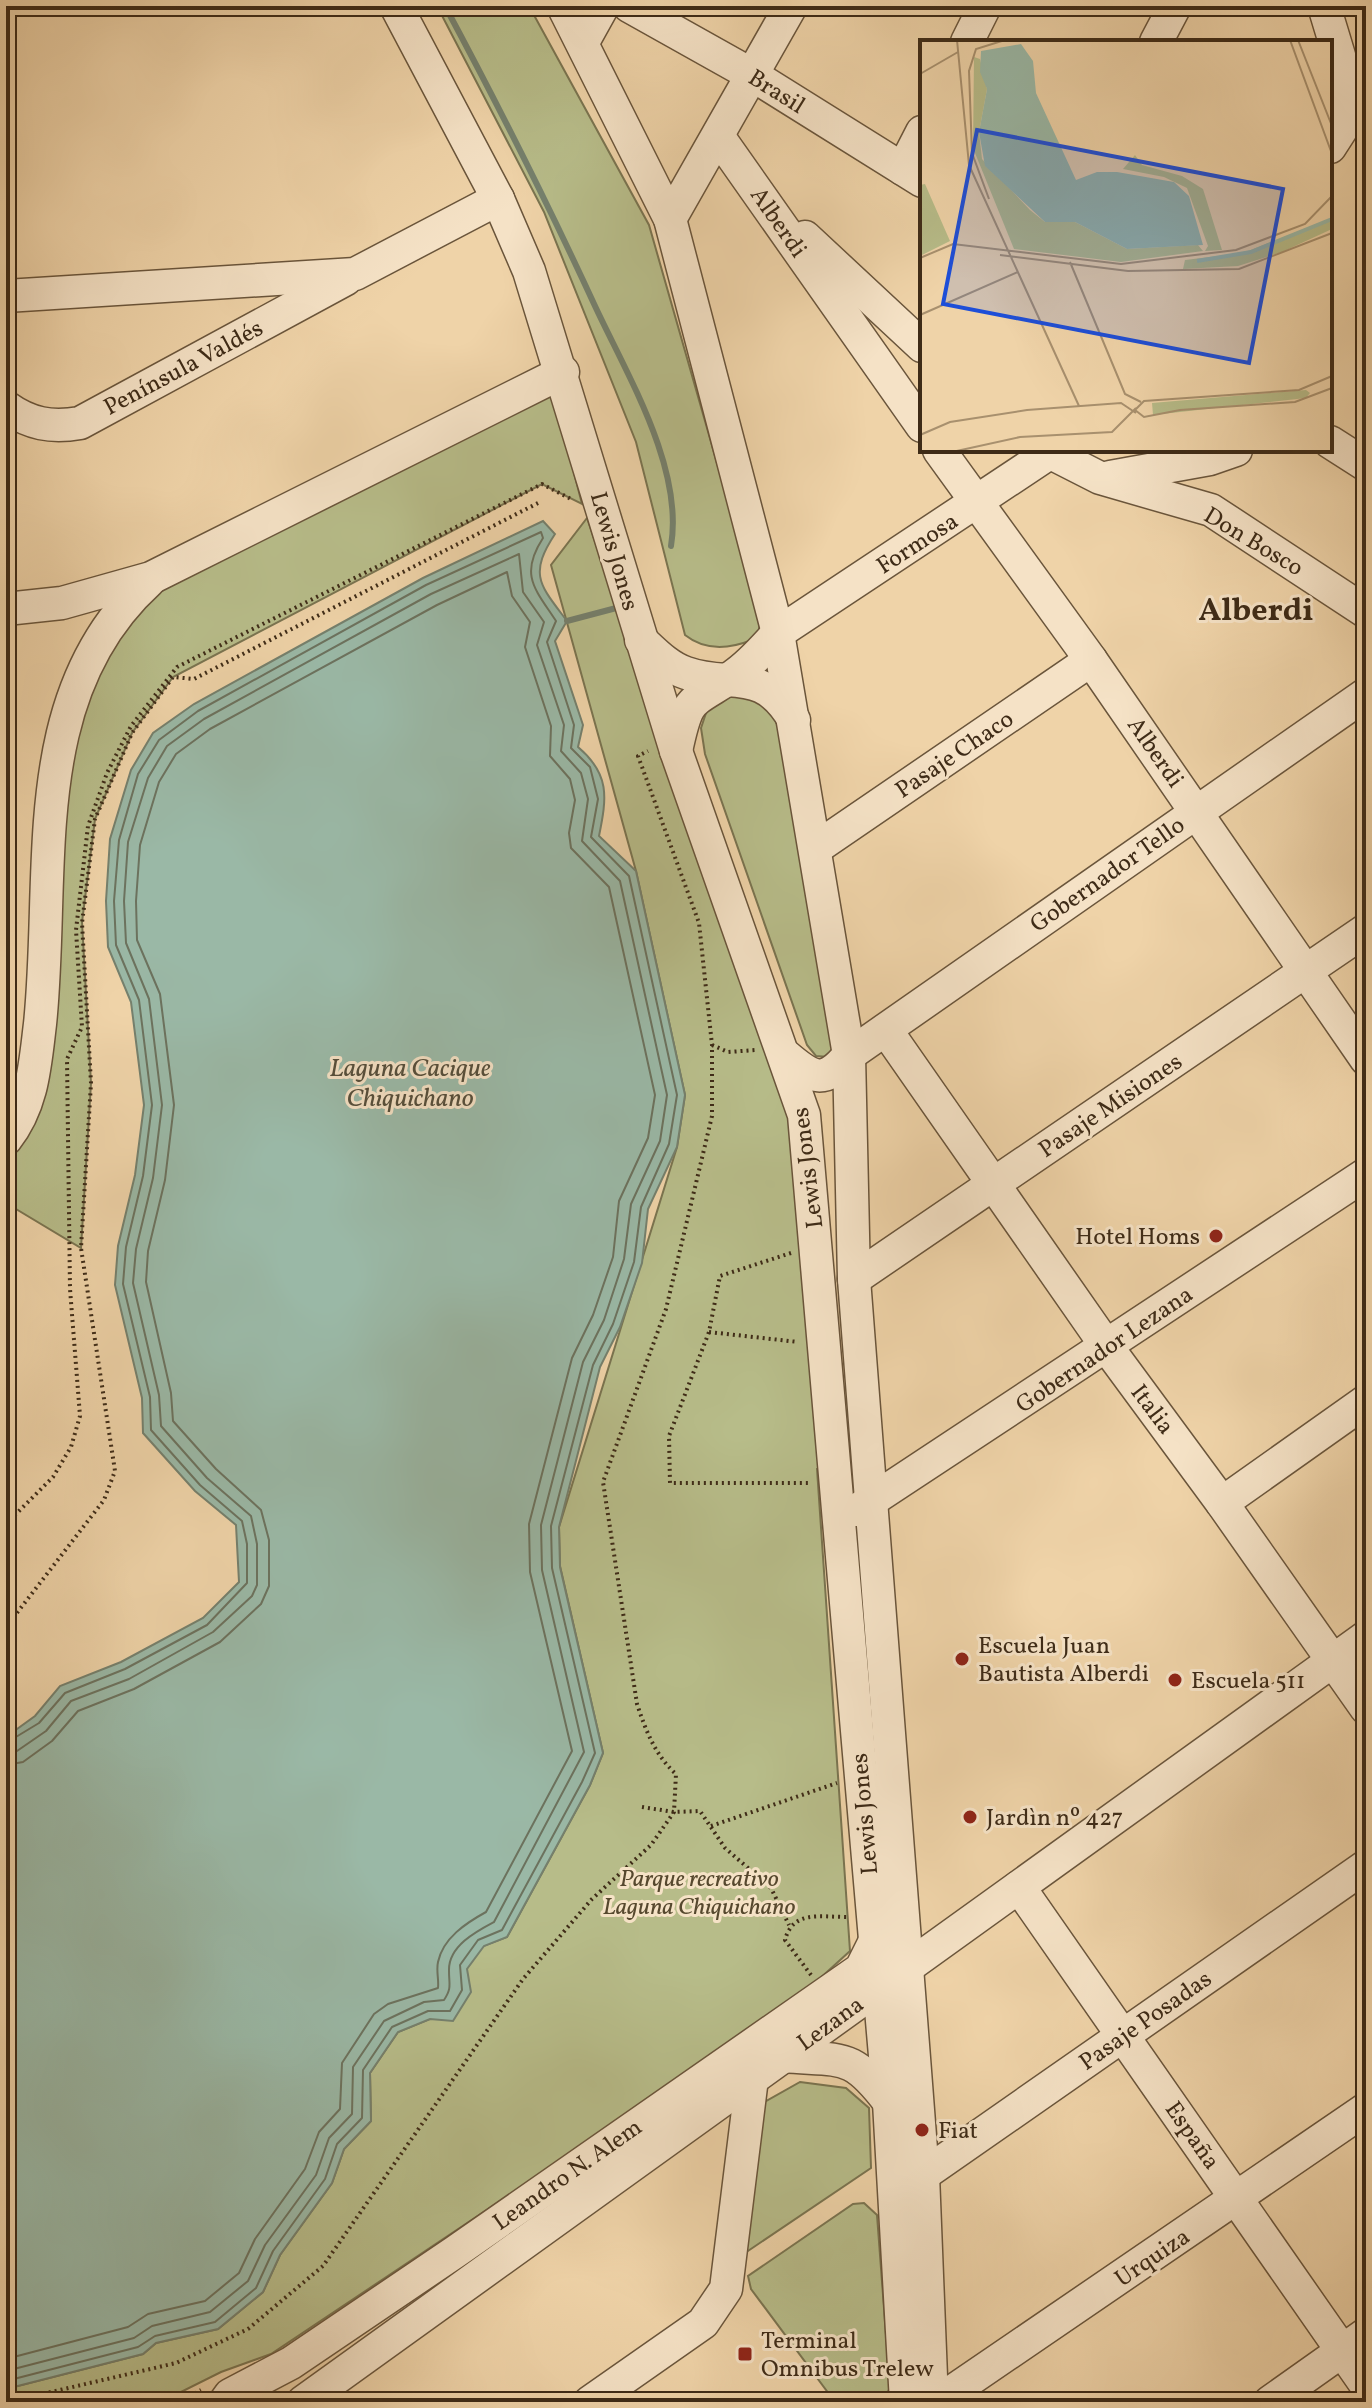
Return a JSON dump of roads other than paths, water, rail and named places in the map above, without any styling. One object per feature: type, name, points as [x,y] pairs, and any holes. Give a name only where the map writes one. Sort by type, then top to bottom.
[{"type":"street","name":"Lewis Jones","points":[[396,6],[498,199],[529,271],[563,372],[640,639],[663,751],[777,1052],[804,1115],[889,2102],[906,2402]]},
{"type":"street","name":"Lewis Jones","points":[[563,6],[670,219],[778,633],[796,722],[849,1055],[854,1279],[923,2175],[934,2402]]},
{"type":"street","points":[[583,42],[603,6]]},
{"type":"street","name":"Brasil","points":[[629,6],[754,76],[913,175]]},
{"type":"street","points":[[670,219],[754,76],[791,6]]},
{"type":"street","points":[[968,40],[985,6]]},
{"type":"street","points":[[1157,40],[1175,6]]},
{"type":"street","points":[[1324,6],[1347,82],[1348,119],[1332,144]]},
{"type":"street","name":"Alberdi","points":[[718,136],[920,423]]},
{"type":"street","points":[[913,175],[920,142]]},
{"type":"street","points":[[759,194],[920,344]]},
{"type":"street","name":"Península Valdés","points":[[6,407],[33,424],[60,426],[80,423],[498,199]]},
{"type":"street","name":"Península Valdés","points":[[6,296],[355,274]]},
{"type":"street","points":[[6,609],[62,603],[151,578],[563,372]]},
{"type":"street","points":[[1332,443],[1366,465]]},
{"type":"street","name":"Alberdi","points":[[940,452],[1197,811],[1304,973],[1366,1059]]},
{"type":"street","name":"Formosa","points":[[663,751],[693,700],[731,678],[778,633],[977,504],[1049,452]]},
{"type":"street","name":"Don Bosco","points":[[1052,452],[1100,478],[1211,510],[1366,612]]},
{"type":"street","points":[[1100,478],[1223,454]]},
{"type":"street","points":[[1211,510],[1202,495],[1201,479],[1223,454]]},
{"type":"street","points":[[6,1139],[25,1108],[34,1076],[43,996],[52,783],[64,733],[78,683],[96,645],[120,607],[151,578]]},
{"type":"street","points":[[640,639],[664,662],[686,674],[731,678],[762,687],[782,700],[796,722]]},
{"type":"street","name":"Pasaje Chaco","points":[[816,848],[1091,660]]},
{"type":"street","name":"Gobernador Tello","points":[[777,1052],[805,1073],[819,1077],[836,1071],[849,1055],[1366,694]]},
{"type":"street","name":"Pasaje Misiones","points":[[854,1279],[1366,930]]},
{"type":"street","name":"Italia","points":[[886,1030],[992,1185],[1366,1708]]},
{"type":"street","name":"Gobernador Lezana","points":[[840,1518],[873,1503],[1366,1174]]},
{"type":"street","points":[[1222,1503],[1366,1401]]},
{"type":"street","points":[[908,1967],[1366,1637]]},
{"type":"street","name":"Pasaje Posadas","points":[[923,2175],[1366,1866]]},
{"type":"street","name":"España","points":[[1019,1887],[1237,2199],[1354,2342],[1366,2385]]},
{"type":"street","name":"Leandro N. Alem","points":[[225,2394],[291,2363],[443,2261],[861,1969],[874,1943]]},
{"type":"street","name":"Lezana","points":[[752,2078],[908,1967]]},
{"type":"street","points":[[783,2056],[851,2063],[866,2072],[889,2102]]},
{"type":"street","points":[[590,2402],[703,2323],[726,2289],[752,2078]]},
{"type":"street","name":"Leandro N. Alem","points":[[303,2402],[752,2078]]},
{"type":"street","name":"Urquiza","points":[[934,2402],[1366,2109]]},
{"type":"street","points":[[1270,2402],[1354,2342]]},
{"type":"street","points":[[225,2394],[258,2387],[278,2402]]},
{"type":"water","name":"Laguna Cacique Chiquichano","points":[[543,521],[555,534],[542,560],[541,579],[567,621],[555,641],[583,725],[578,747],[596,767],[604,787],[599,836],[636,871],[685,1095],[677,1147],[648,1209],[642,1263],[620,1327],[600,1367],[559,1527],[560,1567],[603,1753],[590,1785],[507,1937],[484,1946],[467,1969],[471,1992],[453,2021],[430,2019],[398,2032],[370,2073],[371,2121],[344,2149],[332,2183],[280,2255],[263,2292],[218,2329],[156,2343],[143,2354],[6,2389],[6,1737],[35,1716],[60,1686],[121,1662],[203,1618],[239,1582],[236,1525],[195,1491],[143,1433],[142,1398],[115,1285],[118,1246],[135,1175],[144,1105],[131,1002],[108,947],[106,901],[110,839],[131,770],[153,733],[194,704],[423,578]]},
{"type":"waterway","points":[[445,6],[541,192],[650,423],[669,485],[673,516],[671,546]]},
{"type":"waterway","points":[[567,621],[620,607]]},
{"type":"place","name":"Hotel Homs","points":[[1216,1236]]},
{"type":"place","name":"Escuela Juan Bautista Alberdi","points":[[962,1659]]},
{"type":"place","name":"Escuela 511","points":[[1175,1680]]},
{"type":"place","name":"Jardìn nº 427","points":[[970,1817]]},
{"type":"place","name":"Fiat","points":[[922,2130]]},
{"type":"place","name":"Terminal Omnibus Trelew","points":[[745,2354]]},
{"type":"district","name":"Alberdi","points":[[1256,609]]},
{"type":"park label","name":"Parque recreativo Laguna Chiquichano","points":[[699,1892]]}]
